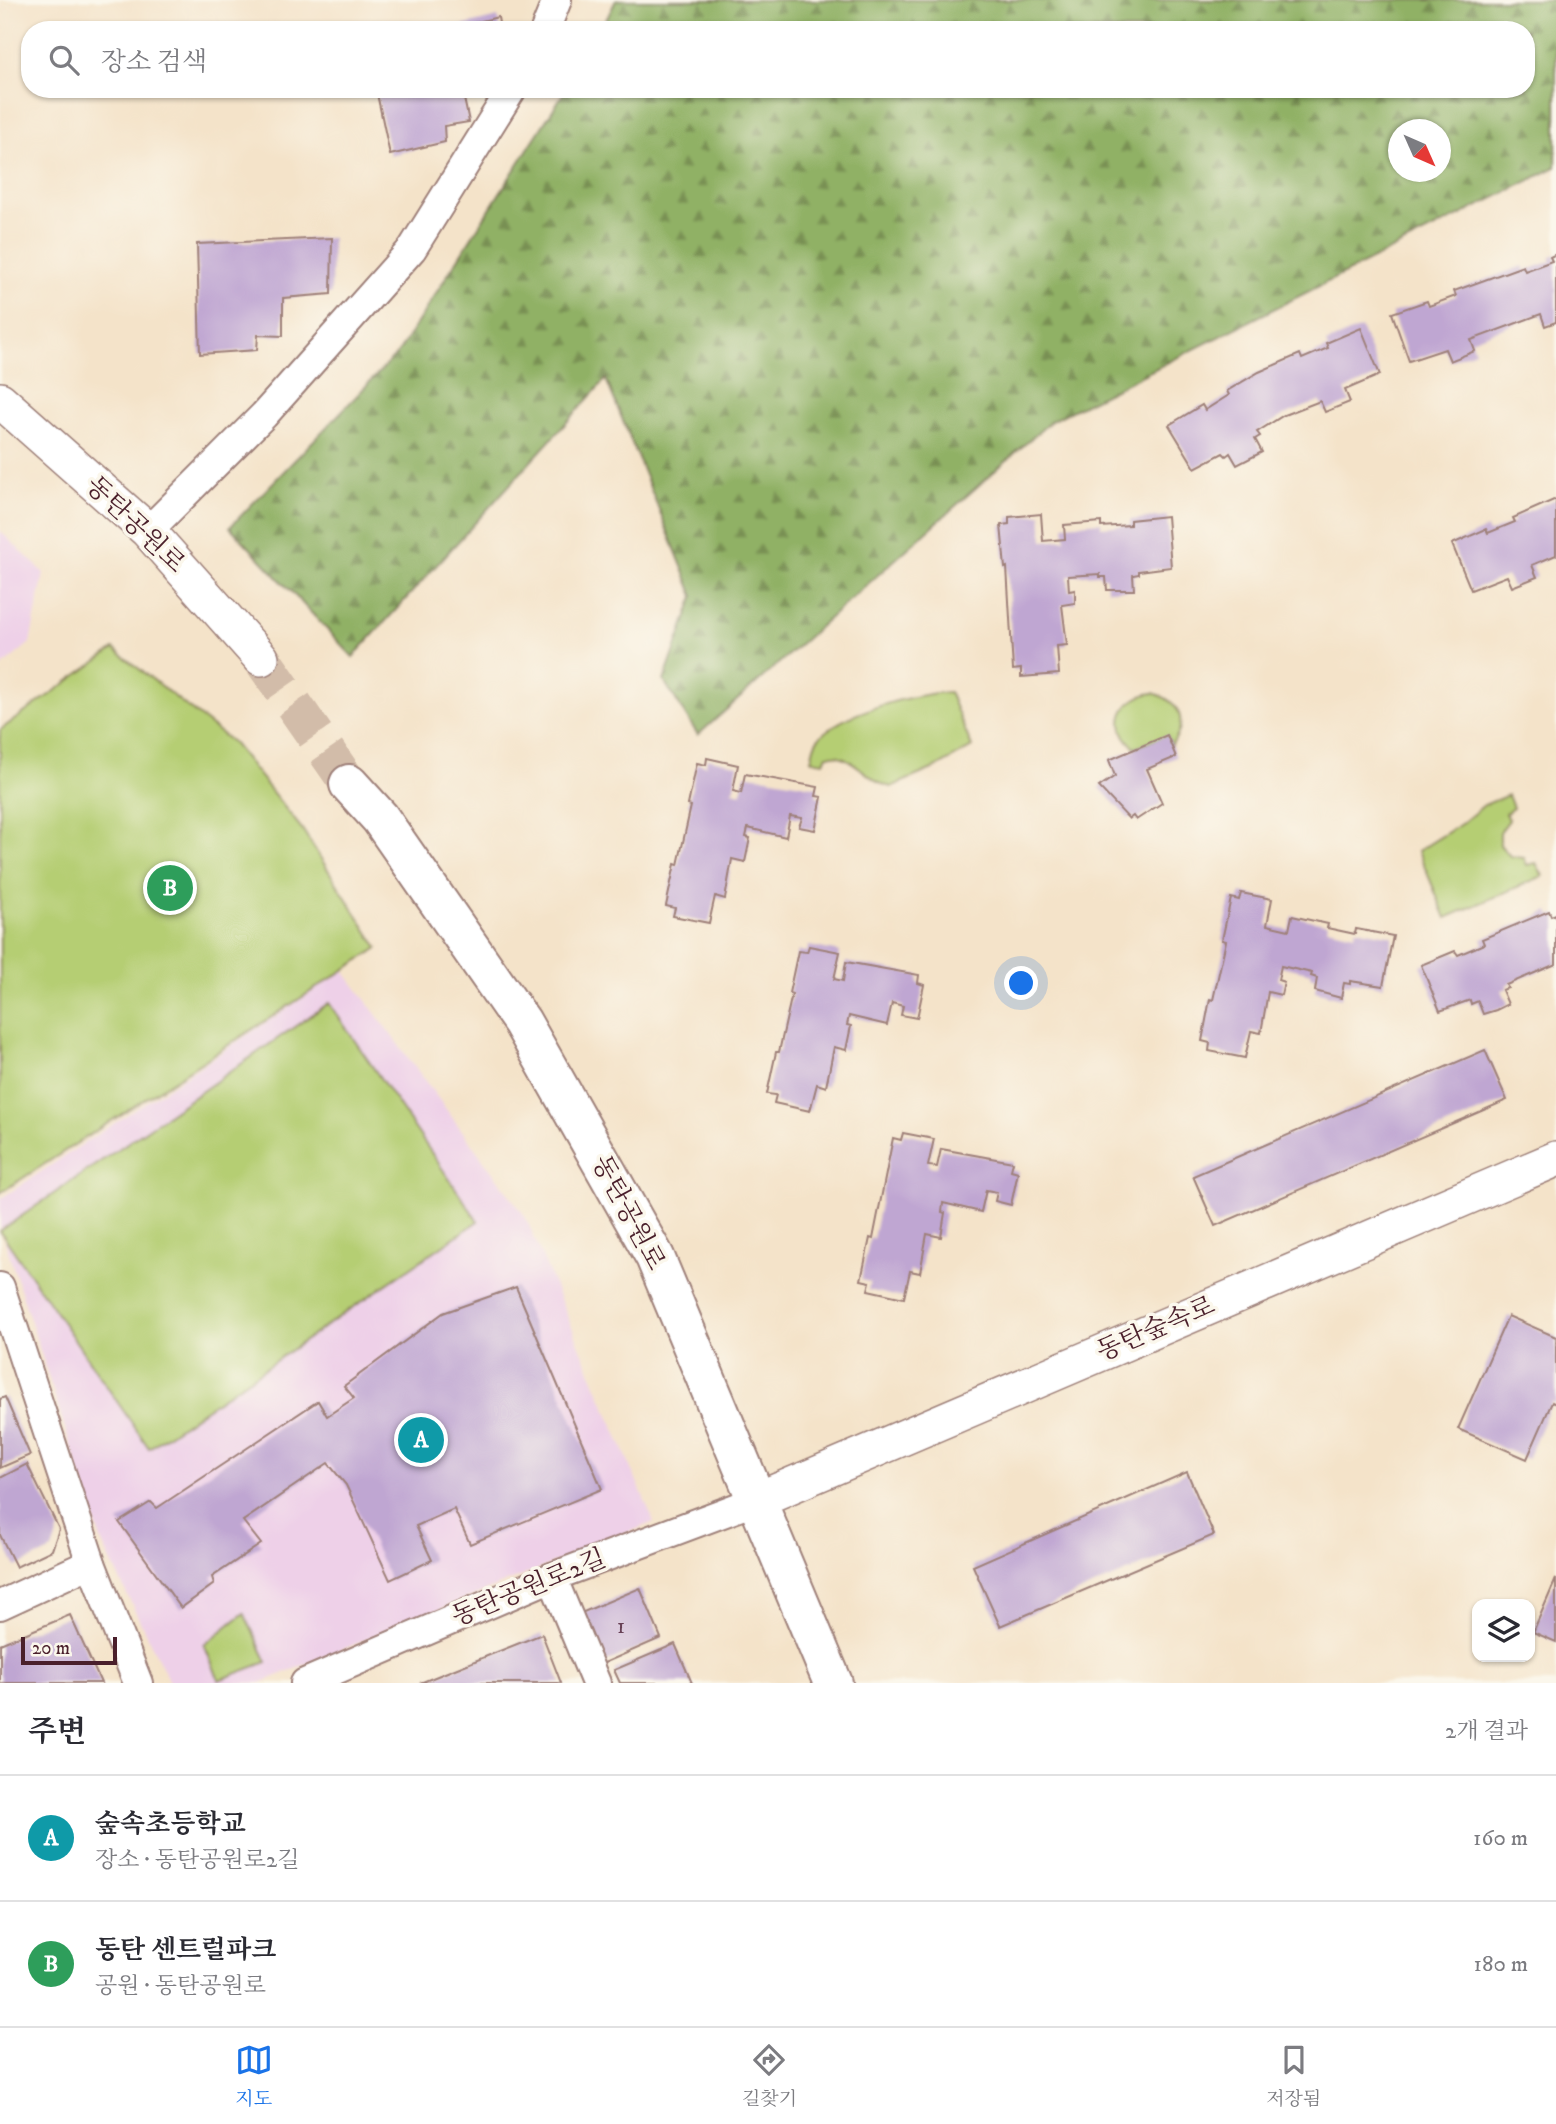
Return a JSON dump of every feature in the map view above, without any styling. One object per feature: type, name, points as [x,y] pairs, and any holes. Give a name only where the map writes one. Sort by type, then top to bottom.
[{"type":"main road","name":"동탄공원로","points":[[349,784],[380,818],[522,1022],[655,1257],[833,1683]]},
{"type":"street","points":[[549,21],[557,0]]},
{"type":"street","points":[[148,531],[264,415],[412,249],[506,98]]},
{"type":"street","name":"동탄공원로","points":[[0,400],[148,531],[261,658]]},
{"type":"street","name":"동탄숲속로","points":[[757,1500],[1556,1158]]},
{"type":"street","points":[[0,1287],[90,1563],[138,1683]]},
{"type":"street","name":"동탄공원로2길","points":[[305,1683],[358,1672],[552,1577],[757,1500]]},
{"type":"street","points":[[0,1605],[90,1563]]},
{"type":"street","points":[[552,1577],[596,1683]]},
{"type":"shaded area","points":[[0,531],[44,573],[30,643],[0,668]]},
{"type":"shaded area","points":[[344,971],[525,1216],[654,1522],[260,1683],[170,1683],[102,1543],[0,1226],[0,1199]]},
{"type":"green space","points":[[616,0],[1556,0],[1556,167],[1051,421],[698,735],[664,681],[694,596],[606,379],[353,657],[230,527],[398,353],[560,98],[1535,98],[1535,21],[606,21]]},
{"type":"green space","points":[[114,649],[233,743],[302,829],[378,948],[0,1193],[0,730]]},
{"type":"green space","points":[[949,692],[972,747],[937,767],[891,787],[836,755],[827,755],[824,762],[811,760],[818,739],[843,721],[879,706],[917,696]]},
{"type":"green space","points":[[1153,693],[1170,701],[1175,707],[1179,713],[1180,728],[1171,745],[1167,736],[1136,748],[1123,732],[1122,715],[1133,700]]},
{"type":"green space","points":[[1508,795],[1513,808],[1506,813],[1509,820],[1500,832],[1500,845],[1510,856],[1524,858],[1527,865],[1536,863],[1543,876],[1446,918],[1418,851],[1461,824],[1484,805]]},
{"type":"green space","points":[[329,1003],[478,1221],[149,1448],[0,1231]]},
{"type":"green space","points":[[244,1613],[267,1662],[219,1680],[204,1645]]},
{"type":"building","points":[[498,17],[499,21],[482,21]]},
{"type":"building","points":[[378,98],[464,98],[469,122],[444,126],[445,142],[390,155]]},
{"type":"building","points":[[332,238],[331,294],[283,298],[283,336],[258,335],[257,350],[200,354],[197,244]]},
{"type":"building","points":[[1556,254],[1556,322],[1545,326],[1541,314],[1471,340],[1475,351],[1450,361],[1445,349],[1409,361],[1392,313],[1427,301],[1429,306],[1456,296],[1454,291],[1523,266],[1525,271],[1552,261],[1550,257]]},
{"type":"building","points":[[1361,328],[1380,375],[1345,390],[1350,402],[1325,412],[1320,401],[1284,415],[1257,432],[1260,436],[1255,439],[1262,452],[1237,465],[1230,453],[1226,456],[1223,453],[1195,468],[1169,425],[1202,405],[1205,410],[1229,395],[1227,391],[1259,372],[1300,354],[1302,359],[1328,348],[1326,343]]},
{"type":"building","points":[[1556,499],[1556,555],[1532,565],[1537,577],[1512,587],[1507,576],[1471,590],[1452,544],[1486,529],[1488,533],[1515,522],[1513,518]]},
{"type":"building","points":[[1041,514],[1043,541],[1065,539],[1064,525],[1101,522],[1101,527],[1130,525],[1130,520],[1167,516],[1171,567],[1139,571],[1139,574],[1133,575],[1134,590],[1107,590],[1106,577],[1100,577],[1100,574],[1068,576],[1069,591],[1075,590],[1075,603],[1062,605],[1067,645],[1057,646],[1059,674],[1021,677],[1021,669],[1013,670],[1007,567],[1005,568],[1001,525],[1009,524],[1009,517]]},
{"type":"building","points":[[1167,735],[1176,757],[1147,769],[1162,803],[1136,820],[1133,816],[1129,819],[1099,787],[1115,776],[1109,760]]},
{"type":"building","points":[[707,758],[738,765],[733,791],[741,793],[745,774],[818,787],[816,796],[822,797],[815,830],[799,827],[802,818],[790,816],[786,837],[748,828],[746,837],[750,838],[745,862],[732,859],[725,899],[715,896],[709,923],[673,916],[675,908],[666,906],[691,806],[688,805],[697,763],[706,765]]},
{"type":"building","points":[[1241,893],[1272,899],[1267,925],[1289,930],[1292,916],[1328,924],[1327,928],[1355,934],[1356,929],[1393,936],[1383,986],[1350,981],[1350,984],[1344,983],[1341,998],[1315,991],[1317,978],[1311,976],[1312,973],[1281,966],[1278,980],[1284,982],[1281,995],[1268,992],[1261,1033],[1251,1031],[1245,1058],[1209,1051],[1210,1043],[1202,1041],[1210,999],[1213,1000],[1226,941],[1222,940],[1231,898],[1239,900]]},
{"type":"building","points":[[1549,911],[1551,916],[1556,914],[1556,964],[1506,985],[1508,988],[1502,990],[1508,1004],[1496,1010],[1483,1014],[1478,1001],[1471,1004],[1470,1000],[1440,1011],[1421,965],[1455,951],[1458,955],[1484,944],[1482,939]]},
{"type":"building","points":[[809,946],[840,952],[834,979],[843,981],[846,962],[919,975],[918,983],[924,985],[917,1018],[901,1015],[903,1006],[892,1003],[887,1025],[849,1016],[847,1025],[851,1026],[846,1050],[834,1047],[826,1087],[817,1084],[810,1111],[774,1103],[776,1095],[767,1094],[792,994],[789,993],[798,951],[807,952]]},
{"type":"building","points":[[1485,1050],[1507,1100],[1215,1226],[1193,1176]]},
{"type":"building","points":[[903,1133],[934,1139],[928,1166],[937,1167],[941,1149],[1013,1162],[1011,1170],[1018,1172],[1011,1205],[995,1201],[997,1192],[986,1190],[981,1212],[943,1203],[942,1212],[945,1213],[941,1237],[927,1234],[920,1273],[910,1271],[904,1298],[868,1290],[870,1282],[861,1280],[870,1238],[873,1239],[893,1138],[901,1140]]},
{"type":"building","points":[[516,1287],[602,1489],[470,1544],[454,1509],[416,1526],[432,1560],[390,1580],[346,1485],[328,1463],[243,1521],[261,1544],[212,1577],[214,1584],[181,1608],[119,1522],[151,1502],[157,1508],[318,1401],[327,1416],[354,1398],[344,1386],[443,1313]]},
{"type":"building","points":[[1508,1316],[1556,1337],[1556,1404],[1552,1402],[1527,1459],[1458,1429]]},
{"type":"building","points":[[5,1397],[30,1455],[0,1468],[0,1399]]},
{"type":"building","points":[[27,1464],[59,1529],[52,1550],[16,1567],[0,1535],[0,1478]]},
{"type":"building","points":[[1187,1472],[1214,1535],[1000,1626],[973,1566]]},
{"type":"building","points":[[1556,1579],[1556,1642],[1535,1633]]},
{"type":"building","points":[[640,1588],[661,1638],[602,1664],[581,1613]]},
{"type":"building","points":[[70,1615],[101,1683],[0,1683],[0,1644]]},
{"type":"building","points":[[542,1634],[561,1683],[420,1683]]},
{"type":"building","points":[[675,1644],[692,1683],[620,1683],[614,1670]]},
{"type":"tunnel","points":[[261,658],[349,784]]},
{"type":"place","name":"동탄 센트럴파크","points":[[170,888]]},
{"type":"place","name":"숲속초등학교","points":[[421,1440]]}]
